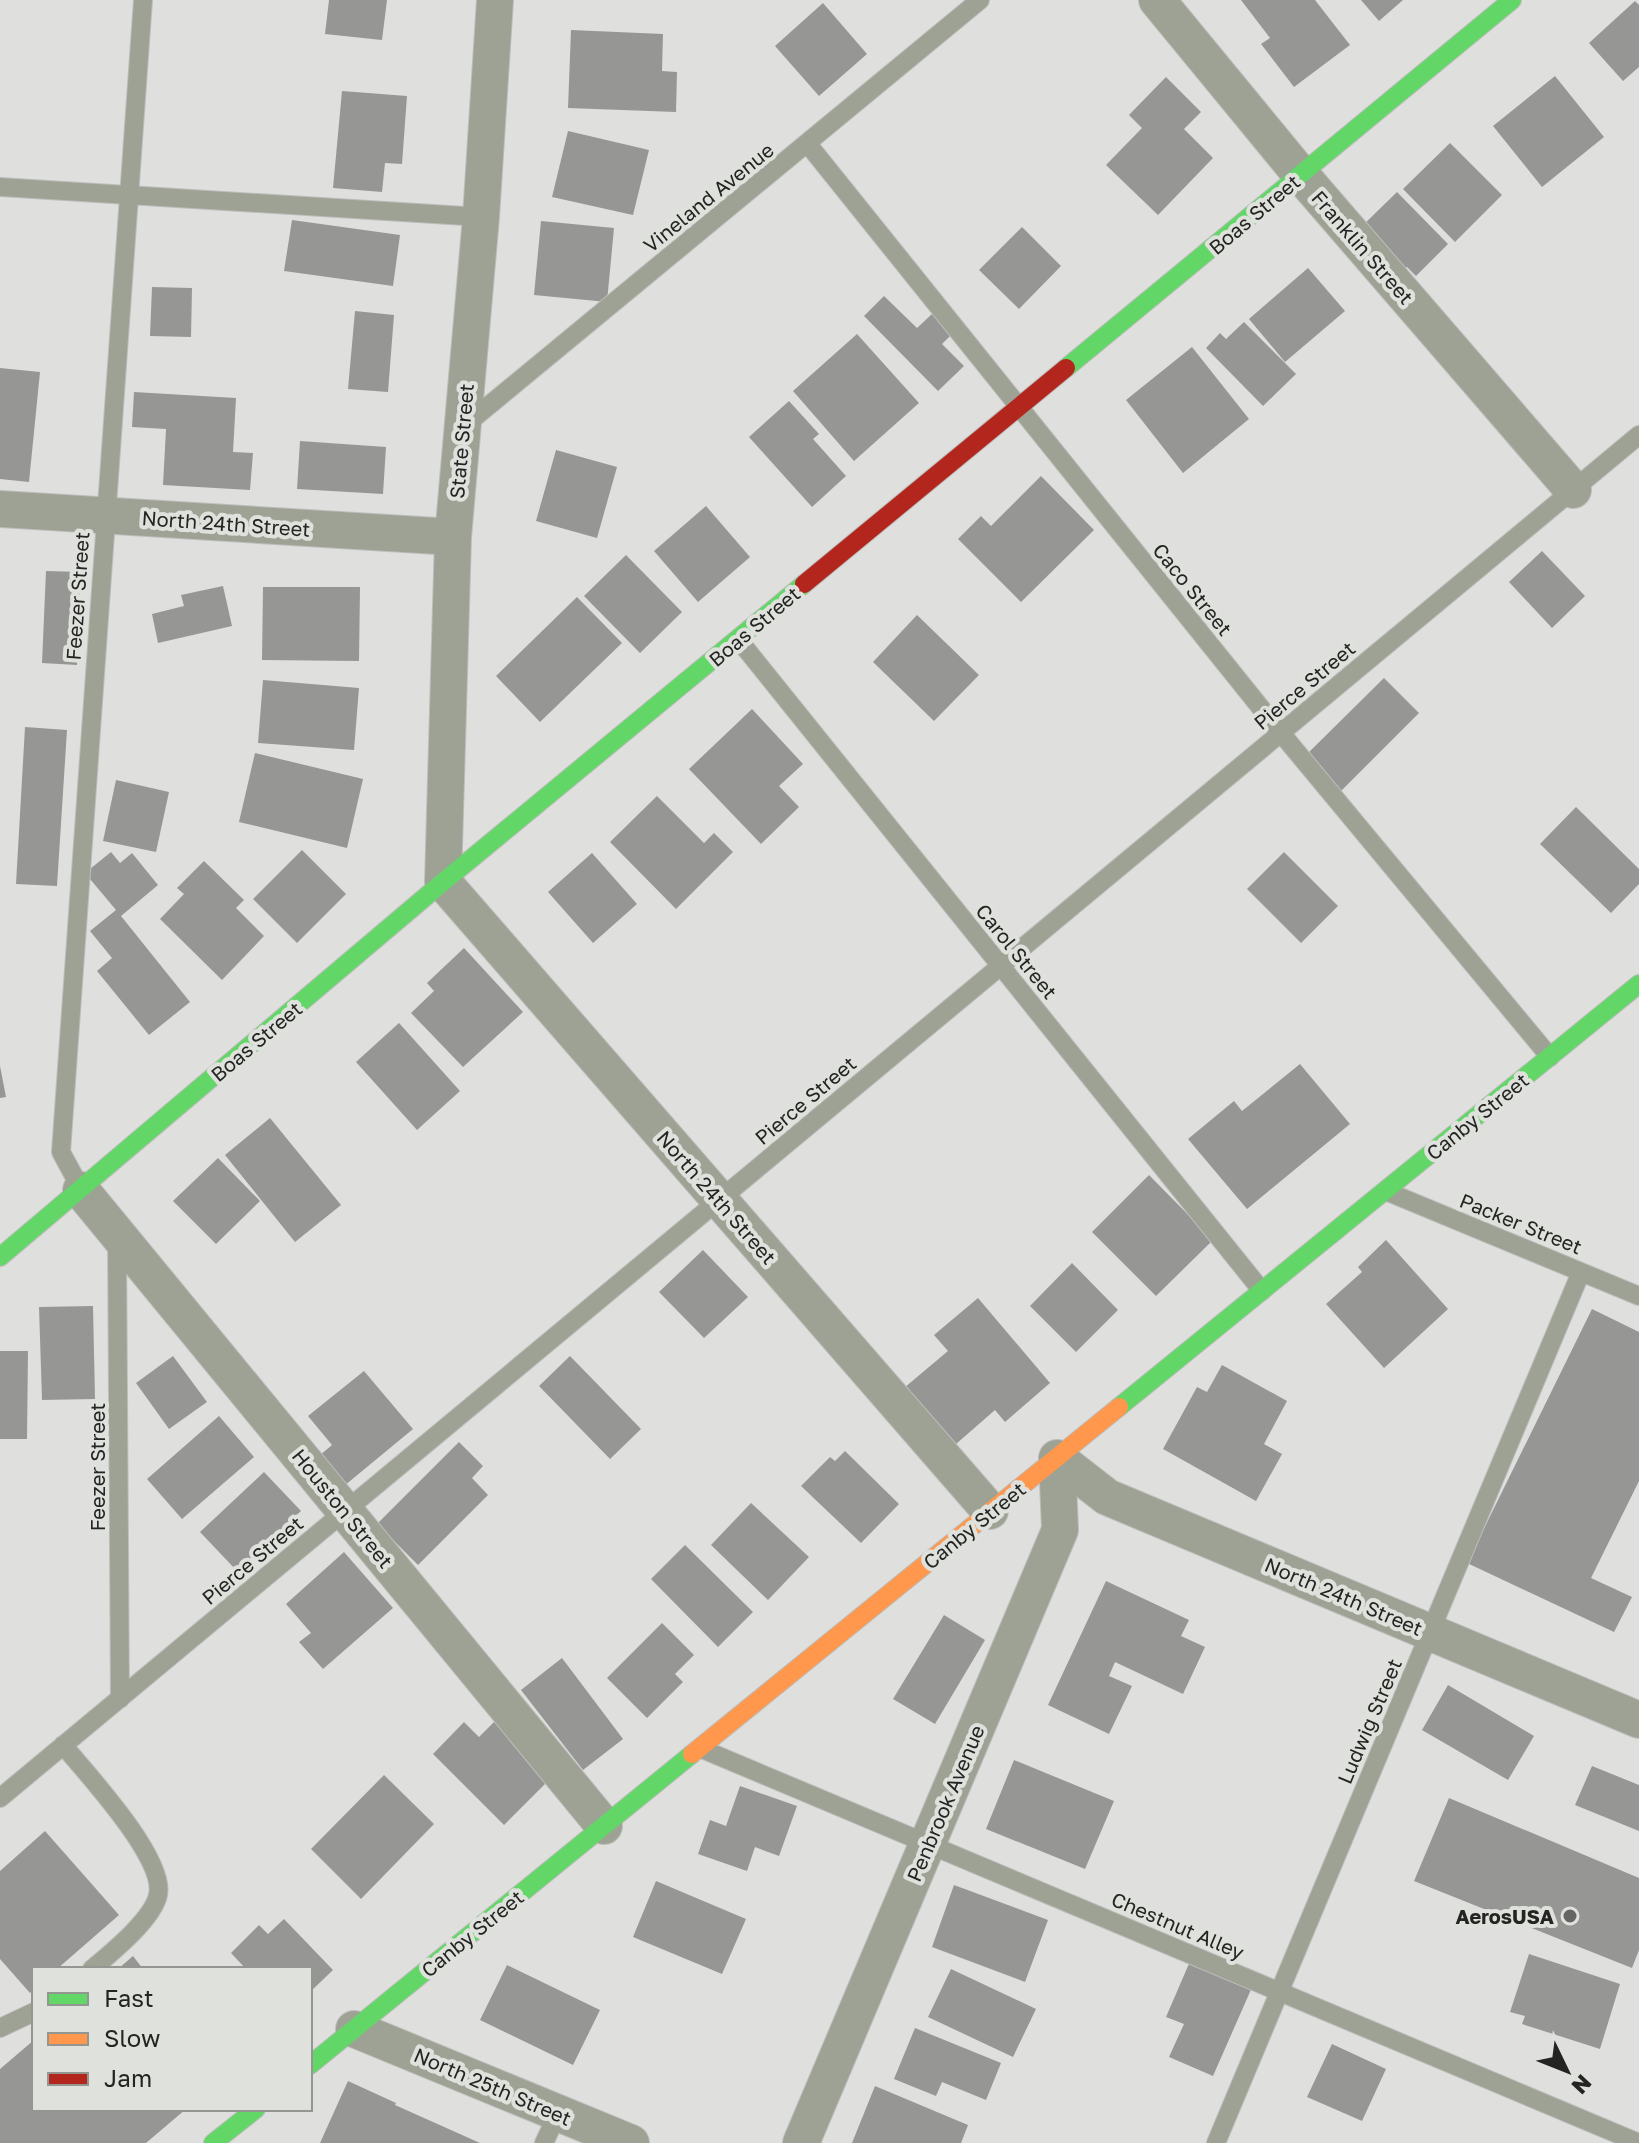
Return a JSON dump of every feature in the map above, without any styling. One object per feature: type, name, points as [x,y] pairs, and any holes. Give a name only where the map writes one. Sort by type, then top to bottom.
[{"type":"street","name":"State Street","points":[[443,882],[453,537],[481,217],[495,0]]},
{"type":"street","name":"Franklin Street","points":[[1157,0],[1301,175],[1573,490]]},
{"type":"street","name":"Boas Street","points":[[0,1257],[443,882],[1512,0]]},
{"type":"street","name":"North 24th Street","points":[[0,509],[453,537]]},
{"type":"street","name":"North 24th Street","points":[[443,882],[990,1511]]},
{"type":"street","name":"Canby Street","points":[[312,2063],[1639,984]]},
{"type":"street","name":"Houston Street","points":[[81,1190],[604,1826]]},
{"type":"street","name":"North 24th Street","points":[[1057,1458],[1107,1497],[1639,1720]]},
{"type":"street","name":"Penbrook Avenue","points":[[801,2143],[1060,1530],[1057,1458]]},
{"type":"street","name":"North 25th Street","points":[[354,2029],[551,2128],[631,2143]]},
{"type":"street","points":[[213,2143],[253,2111]]},
{"type":"lane","name":"Feezer Street","points":[[81,1190],[61,1152],[143,0]]},
{"type":"lane","name":"Vineland Avenue","points":[[462,427],[980,0]]},
{"type":"lane","name":"Caco Street","points":[[807,143],[1281,733],[1550,1057]]},
{"type":"lane","points":[[0,187],[481,217]]},
{"type":"lane","name":"Pierce Street","points":[[0,1798],[1639,435]]},
{"type":"lane","name":"Carol Street","points":[[738,639],[1262,1291]]},
{"type":"lane","name":"Packer Street","points":[[1386,1191],[1639,1296]]},
{"type":"lane","name":"Feezer Street","points":[[117,1235],[120,1699]]},
{"type":"lane","name":"Ludwig Street","points":[[1216,2143],[1581,1272]]},
{"type":"lane","points":[[63,1745],[150,1856],[160,1881],[158,1898],[131,1935],[94,1967]]},
{"type":"lane","name":"Chestnut Alley","points":[[699,1748],[1639,2143]]},
{"type":"lane","points":[[0,2028],[32,2013]]},
{"type":"building","points":[[329,0],[387,0],[382,40],[325,34]]},
{"type":"building","points":[[1241,0],[1315,0],[1350,45],[1294,87],[1261,44],[1270,38]]},
{"type":"building","points":[[1361,0],[1403,0],[1379,21]]},
{"type":"building","points":[[1635,1],[1639,5],[1639,67],[1623,81],[1589,43]]},
{"type":"building","points":[[823,3],[867,54],[819,96],[775,46]]},
{"type":"building","points":[[571,30],[663,34],[662,71],[677,72],[676,112],[568,108]]},
{"type":"building","points":[[1555,76],[1604,137],[1542,187],[1493,126]]},
{"type":"building","points":[[1166,77],[1201,112],[1184,129],[1213,158],[1158,215],[1106,165],[1142,128],[1129,115]]},
{"type":"building","points":[[342,91],[407,96],[402,164],[385,163],[382,192],[333,188]]},
{"type":"building","points":[[568,131],[649,150],[633,215],[552,197]]},
{"type":"building","points":[[1450,143],[1502,195],[1455,242],[1403,189]]},
{"type":"building","points":[[1397,192],[1448,244],[1416,276],[1407,267],[1398,275],[1356,232]]},
{"type":"building","points":[[292,220],[400,235],[393,286],[284,271]]},
{"type":"building","points":[[541,221],[614,228],[607,302],[534,295]]},
{"type":"building","points":[[1022,227],[1061,266],[1019,309],[979,270]]},
{"type":"building","points":[[1308,268],[1345,311],[1285,362],[1249,319]]},
{"type":"building","points":[[152,287],[192,288],[191,337],[150,336]]},
{"type":"building","points":[[884,296],[917,328],[932,314],[952,334],[942,344],[964,366],[938,391],[864,316]]},
{"type":"building","points":[[355,311],[394,315],[388,392],[348,389]]},
{"type":"building","points":[[1244,322],[1296,374],[1263,406],[1206,348],[1220,333],[1226,339]]},
{"type":"building","points":[[857,334],[919,403],[854,461],[793,391]]},
{"type":"building","points":[[1192,347],[1249,419],[1183,473],[1126,400]]},
{"type":"building","points":[[0,368],[40,372],[29,482],[0,479]]},
{"type":"building","points":[[134,392],[236,398],[233,452],[253,453],[250,490],[163,485],[166,429],[132,427]]},
{"type":"building","points":[[789,401],[819,434],[813,439],[846,476],[812,507],[749,437]]},
{"type":"building","points":[[300,441],[386,447],[383,494],[297,489]]},
{"type":"building","points":[[556,450],[617,467],[597,538],[536,521]]},
{"type":"building","points":[[1041,476],[1094,530],[1021,602],[958,539],[981,516],[991,526]]},
{"type":"building","points":[[706,506],[750,557],[698,602],[654,551]]},
{"type":"building","points":[[1542,551],[1585,596],[1552,628],[1509,582]]},
{"type":"building","points":[[626,555],[682,612],[640,653],[584,596]]},
{"type":"building","points":[[46,571],[81,572],[77,665],[42,663]]},
{"type":"building","points":[[223,586],[232,626],[158,643],[152,614],[184,606],[181,595]]},
{"type":"building","points":[[263,587],[360,587],[359,661],[262,660]]},
{"type":"building","points":[[577,597],[622,643],[540,722],[496,676]]},
{"type":"building","points":[[917,615],[979,675],[934,721],[873,662]]},
{"type":"building","points":[[1384,678],[1419,713],[1339,793],[1304,757]]},
{"type":"building","points":[[263,680],[359,688],[354,750],[258,743]]},
{"type":"building","points":[[752,709],[803,764],[779,786],[799,807],[761,844],[689,769]]},
{"type":"building","points":[[25,727],[67,730],[57,886],[16,884]]},
{"type":"building","points":[[255,753],[363,779],[347,848],[239,822]]},
{"type":"building","points":[[116,780],[169,792],[156,852],[103,841]]},
{"type":"building","points":[[657,796],[704,843],[714,833],[733,852],[676,909],[610,842]]},
{"type":"building","points":[[1576,807],[1639,869],[1639,884],[1611,913],[1540,844]]},
{"type":"building","points":[[302,850],[346,894],[297,943],[253,899]]},
{"type":"building","points":[[111,852],[120,863],[132,853],[158,885],[121,916],[190,1002],[149,1035],[97,971],[112,958],[90,931],[116,910],[85,873]]},
{"type":"building","points":[[1284,852],[1338,906],[1301,943],[1247,889]]},
{"type":"building","points":[[592,853],[637,904],[593,943],[548,892]]},
{"type":"building","points":[[204,861],[244,900],[236,908],[264,936],[222,980],[160,919],[184,894],[177,888]]},
{"type":"building","points":[[464,948],[523,1012],[463,1067],[411,1013],[434,991],[427,983]]},
{"type":"building","points":[[399,1023],[460,1091],[417,1130],[356,1062]]},
{"type":"building","points":[[1300,1064],[1350,1124],[1247,1209],[1188,1139],[1234,1101],[1242,1111]]},
{"type":"building","points":[[0,1066],[6,1097],[0,1098]]},
{"type":"building","points":[[270,1118],[341,1205],[295,1242],[225,1155]]},
{"type":"building","points":[[218,1158],[260,1201],[216,1244],[173,1201]]},
{"type":"building","points":[[1149,1175],[1213,1240],[1156,1296],[1092,1232]]},
{"type":"building","points":[[1386,1240],[1448,1309],[1384,1368],[1326,1304],[1362,1272],[1358,1267]]},
{"type":"building","points":[[703,1250],[748,1297],[704,1338],[659,1292]]},
{"type":"building","points":[[1072,1263],[1118,1310],[1076,1352],[1030,1306]]},
{"type":"building","points":[[978,1298],[1050,1383],[1005,1422],[995,1410],[948,1451],[898,1393],[948,1351],[934,1335]]},
{"type":"building","points":[[93,1306],[95,1399],[42,1400],[39,1307]]},
{"type":"building","points":[[1592,1309],[1639,1332],[1639,1481],[1591,1578],[1632,1597],[1614,1632],[1467,1563]]},
{"type":"building","points":[[0,1351],[28,1351],[27,1439],[0,1439]]},
{"type":"building","points":[[173,1356],[207,1402],[169,1429],[136,1383]]},
{"type":"building","points":[[570,1356],[641,1429],[610,1459],[539,1386]]},
{"type":"building","points":[[1222,1365],[1287,1401],[1264,1444],[1282,1454],[1256,1501],[1163,1449],[1197,1387],[1207,1392]]},
{"type":"building","points":[[364,1371],[413,1429],[344,1486],[319,1456],[332,1445],[308,1416]]},
{"type":"building","points":[[219,1416],[254,1457],[182,1519],[147,1479]]},
{"type":"building","points":[[459,1442],[483,1466],[472,1478],[488,1495],[418,1565],[377,1524]]},
{"type":"building","points":[[845,1451],[899,1504],[861,1543],[801,1486],[830,1457],[835,1461]]},
{"type":"building","points":[[264,1472],[301,1511],[237,1571],[200,1532]]},
{"type":"building","points":[[751,1503],[809,1557],[768,1600],[711,1545]]},
{"type":"building","points":[[685,1545],[753,1612],[718,1647],[651,1579]]},
{"type":"building","points":[[344,1552],[393,1608],[323,1669],[299,1642],[311,1633],[286,1604]]},
{"type":"building","points":[[1106,1581],[1189,1620],[1181,1636],[1205,1647],[1183,1694],[1115,1662],[1109,1676],[1132,1686],[1109,1734],[1048,1705]]},
{"type":"building","points":[[944,1615],[985,1640],[935,1724],[893,1699]]},
{"type":"building","points":[[662,1623],[694,1655],[675,1674],[683,1682],[647,1718],[607,1678]]},
{"type":"building","points":[[562,1658],[623,1739],[583,1770],[521,1690]]},
{"type":"building","points":[[1448,1685],[1534,1736],[1508,1780],[1422,1730]]},
{"type":"building","points":[[495,1721],[552,1777],[504,1825],[433,1754],[464,1722],[479,1737]]},
{"type":"building","points":[[1014,1760],[1114,1801],[1085,1869],[986,1829]]},
{"type":"building","points":[[1592,1766],[1639,1785],[1639,1831],[1575,1805]]},
{"type":"building","points":[[384,1775],[434,1824],[361,1899],[311,1849]]},
{"type":"building","points":[[740,1786],[797,1806],[779,1856],[755,1847],[747,1871],[698,1854],[710,1820],[726,1826]]},
{"type":"building","name":"AerosUSA","points":[[1449,1798],[1639,1878],[1639,1950],[1632,1968],[1414,1881]]},
{"type":"building","points":[[45,1831],[119,1915],[59,1967],[32,1967],[30,1993],[0,1959],[0,1871]]},
{"type":"building","points":[[656,1881],[746,1919],[722,1974],[633,1937]]},
{"type":"building","points":[[954,1885],[1048,1920],[1025,1982],[932,1947]]},
{"type":"building","points":[[284,1919],[333,1970],[312,1990],[312,1967],[244,1967],[231,1953],[259,1925],[268,1934]]},
{"type":"building","points":[[1529,1954],[1620,1984],[1600,2049],[1522,2024],[1525,2016],[1510,2012]]},
{"type":"building","points":[[133,1956],[141,1967],[120,1967]]},
{"type":"building","points":[[1191,1959],[1253,1985],[1213,2076],[1169,2057],[1184,2024],[1166,2017]]},
{"type":"building","points":[[507,1965],[600,2010],[573,2065],[480,2020]]},
{"type":"building","points":[[951,1969],[1036,2009],[1013,2057],[928,2017]]},
{"type":"building","points":[[915,2028],[1001,2063],[986,2100],[942,2082],[936,2096],[894,2079]]},
{"type":"building","points":[[32,2042],[32,2111],[184,2111],[146,2143],[0,2143],[0,2069]]},
{"type":"building","points":[[1332,2044],[1386,2069],[1362,2121],[1307,2097]]},
{"type":"building","points":[[348,2081],[395,2105],[480,2143],[320,2143]]},
{"type":"building","points":[[875,2086],[968,2125],[961,2143],[852,2143]]},
{"type":"traffic: fast","points":[[1066,368],[1512,0]]},
{"type":"traffic: fast","points":[[0,1257],[443,882],[804,584]]},
{"type":"traffic: fast","points":[[1119,1407],[1639,984]]},
{"type":"traffic: fast","points":[[312,2063],[692,1754]]},
{"type":"traffic: fast","points":[[213,2143],[253,2111]]},
{"type":"traffic: slow","points":[[692,1754],[1119,1407]]},
{"type":"traffic: jam","points":[[804,584],[1066,368]]},
{"type":"place","name":"AerosUSA","points":[[1570,1916]]}]
